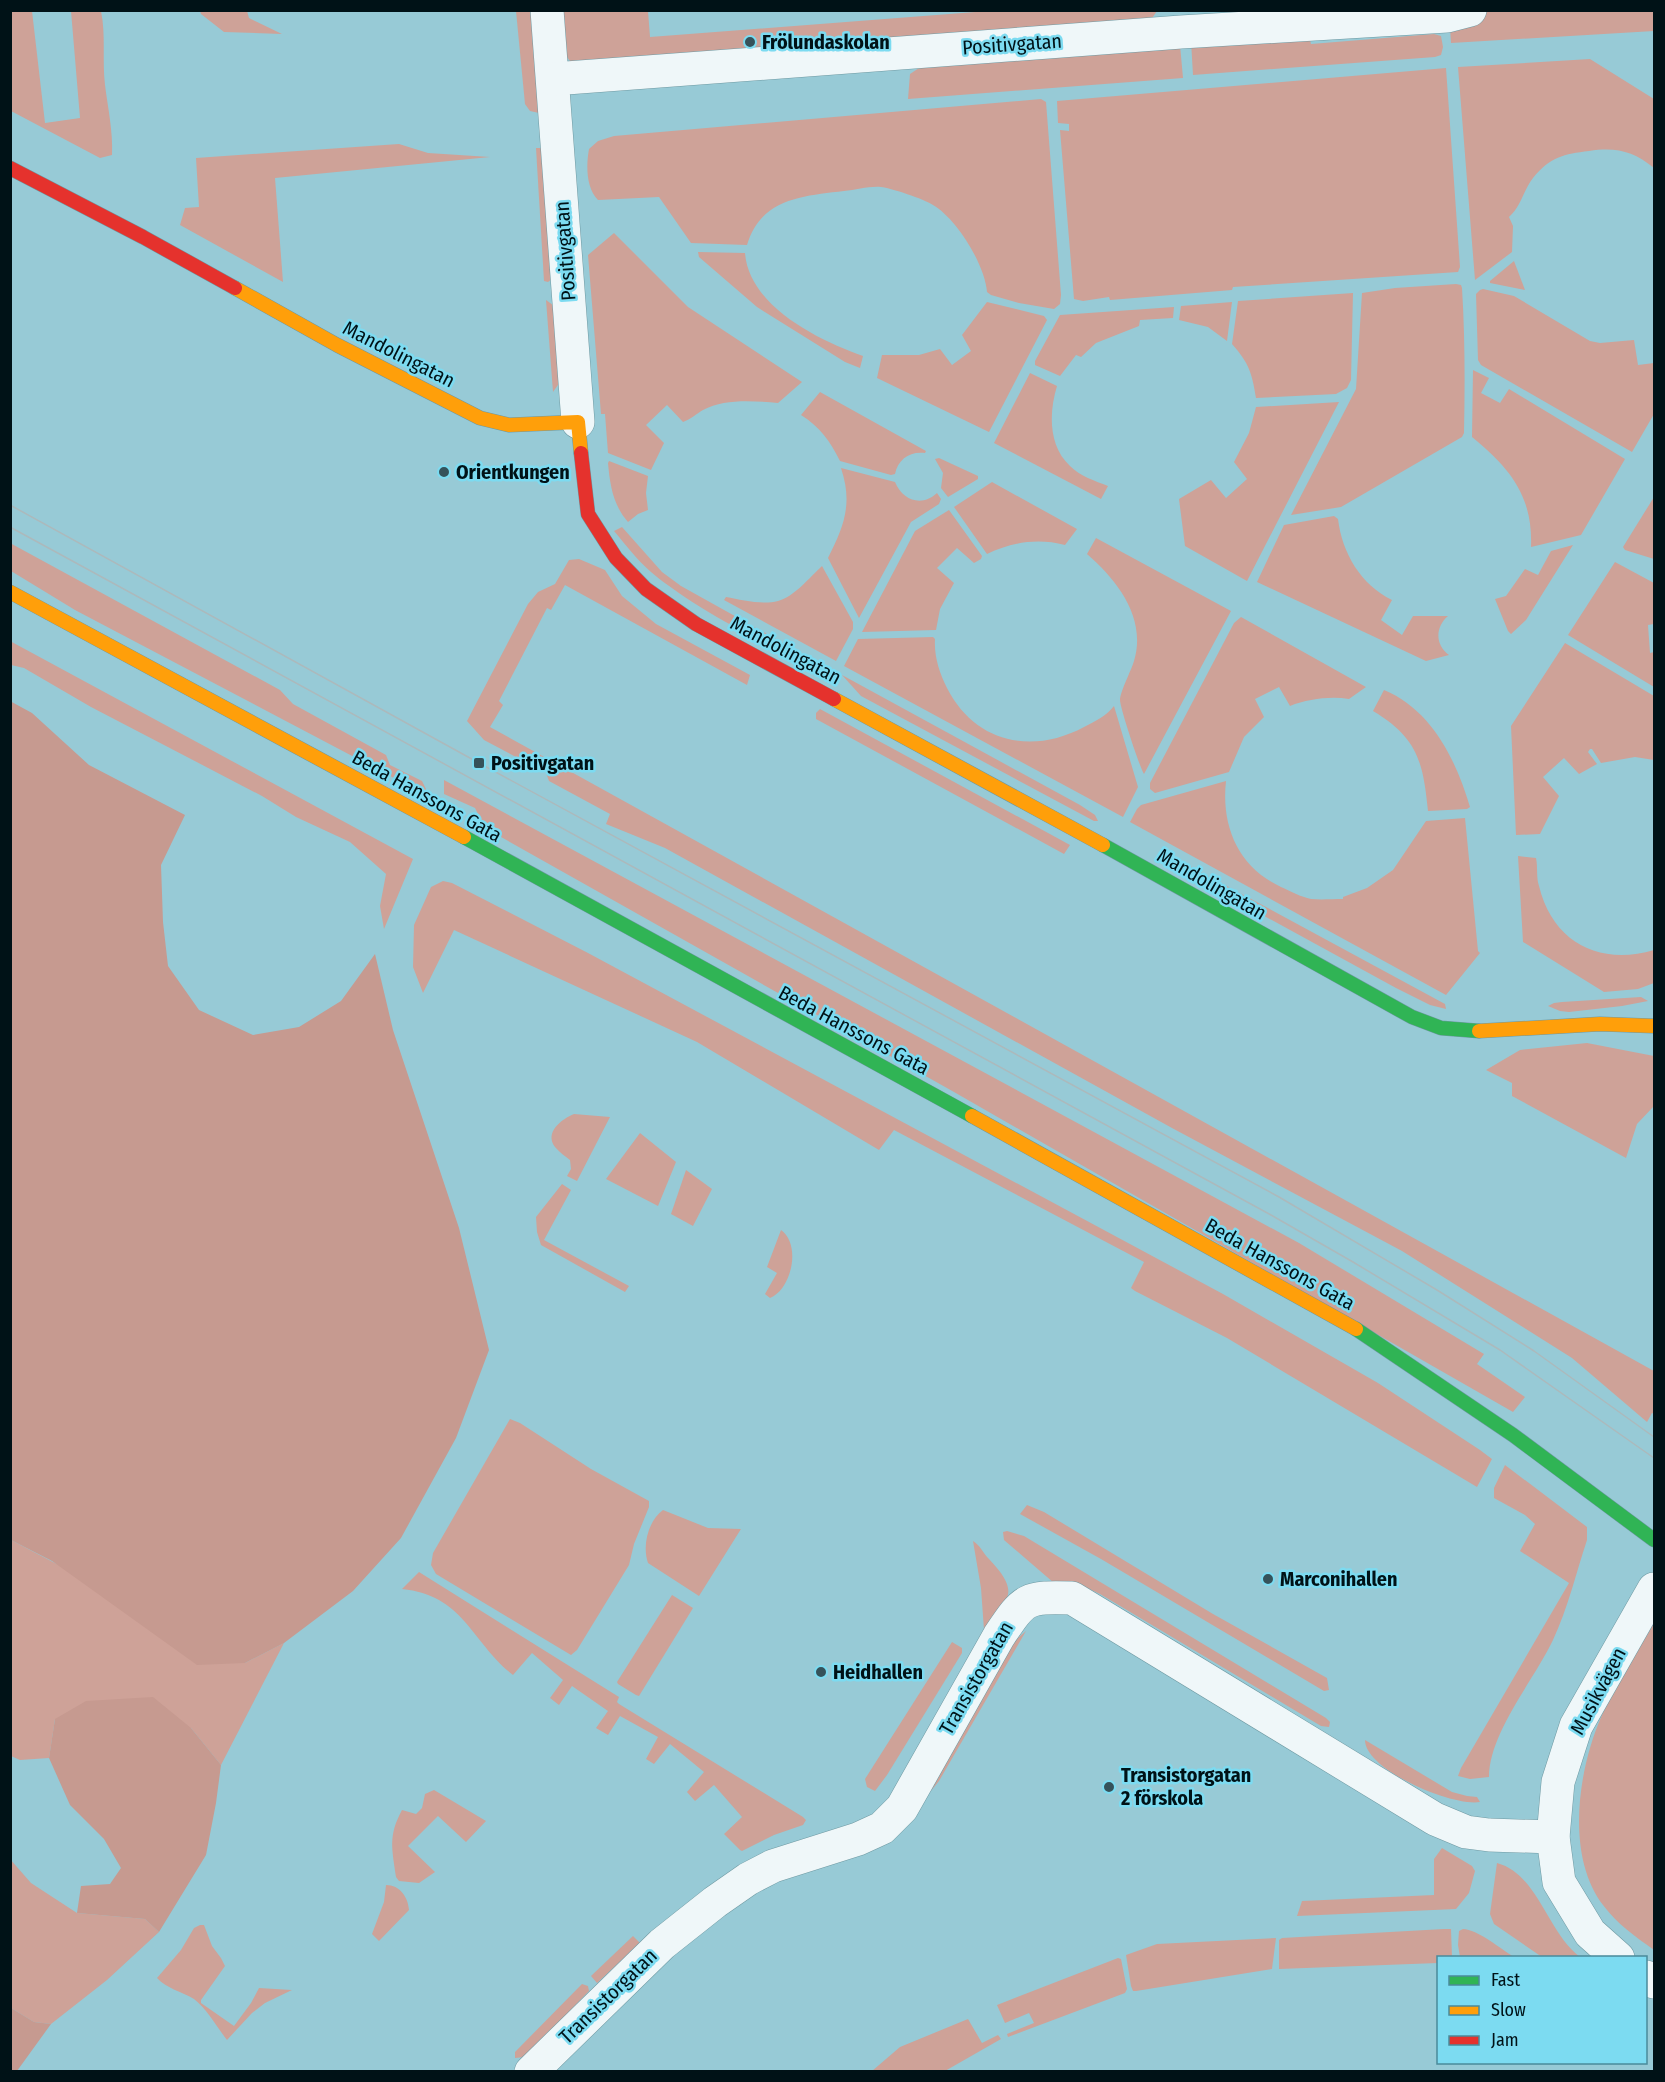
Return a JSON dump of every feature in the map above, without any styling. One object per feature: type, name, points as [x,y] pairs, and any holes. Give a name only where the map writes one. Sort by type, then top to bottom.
[{"type":"street","name":"Positivgatan","points":[[548,10],[578,422]]},
{"type":"street","name":"Positivgatan","points":[[553,79],[1181,32],[1447,16],[1470,10]]},
{"type":"street","name":"Mandolingatan","points":[[10,168],[143,237],[337,345],[480,418],[509,426],[578,422],[588,514],[616,558],[646,589],[696,624],[1113,850],[1412,1017],[1441,1028],[1476,1032],[1600,1024],[1654,1026]]},
{"type":"street","name":"Beda Hanssons Gata","points":[[10,592],[407,806],[1360,1331],[1513,1435],[1654,1540]]},
{"type":"street","name":"Musikvägen","points":[[1616,1956],[1590,1933],[1559,1882],[1553,1837],[1558,1782],[1576,1726],[1654,1589]]},
{"type":"street","name":"Transistorgatan","points":[[531,2072],[662,1944],[740,1885],[773,1866],[858,1839],[882,1828],[902,1808],[999,1636],[1017,1609],[1024,1602],[1043,1597],[1072,1598],[1435,1819],[1466,1832],[1553,1837]]},
{"type":"shaded area","points":[[10,11],[32,11],[45,123],[80,118],[71,11],[101,11],[104,76],[112,155],[100,158],[11,111]]},
{"type":"shaded area","points":[[200,11],[247,11],[249,18],[282,34],[224,32]]},
{"type":"shaded area","points":[[516,11],[535,11],[539,113],[530,111],[525,104]]},
{"type":"shaded area","name":"Frölundaskolan","points":[[558,11],[648,11],[650,37],[988,11],[1157,11],[1146,27],[577,70],[563,52]]},
{"type":"shaded area","points":[[1449,11],[1654,11],[1654,31],[1451,43]]},
{"type":"shaded area","points":[[1434,34],[1441,36],[1443,47],[1441,55],[1435,57],[1193,75],[1191,41],[1309,36],[1311,44]]},
{"type":"shaded area","points":[[1180,45],[1183,78],[908,99],[910,74],[919,68]]},
{"type":"shaded area","points":[[1590,59],[1654,99],[1654,168],[1631,154],[1616,150],[1565,155],[1545,165],[1533,178],[1509,217],[1513,226],[1512,252],[1475,280],[1458,67]]},
{"type":"shaded area","points":[[1446,68],[1460,267],[1458,272],[1233,287],[1232,290],[1110,300],[1109,297],[1083,301],[1074,299],[1060,130],[1069,131],[1069,124],[1058,123],[1057,101]]},
{"type":"shaded area","points":[[1041,99],[1046,102],[1061,295],[1060,304],[1054,309],[991,295],[987,292],[975,256],[951,221],[929,203],[892,189],[867,188],[814,195],[785,202],[762,217],[747,245],[691,243],[659,197],[598,200],[591,189],[588,176],[589,149],[598,141],[614,136]]},
{"type":"shaded area","points":[[399,144],[428,153],[490,157],[275,178],[283,282],[180,225],[185,208],[199,207],[196,158]]},
{"type":"shaded area","points":[[536,148],[544,148],[552,279],[548,282],[544,281]]},
{"type":"shaded area","points":[[614,233],[688,307],[802,382],[778,403],[740,401],[721,404],[703,410],[683,422],[667,405],[646,425],[664,443],[651,470],[608,453],[605,414],[601,414],[588,255]]},
{"type":"shaded area","points":[[698,252],[745,253],[749,272],[772,305],[826,341],[863,356],[860,368],[845,362],[757,307],[699,257]]},
{"type":"shaded area","points":[[1514,261],[1525,290],[1490,283],[1490,281]]},
{"type":"shaded area","points":[[1461,285],[1462,288],[1464,324],[1464,433],[1462,437],[1341,507],[1291,515],[1356,389],[1362,293],[1395,288]]},
{"type":"shaded area","points":[[1483,289],[1514,296],[1590,341],[1600,343],[1634,340],[1638,365],[1654,363],[1654,414],[1632,452],[1481,365],[1478,360],[1476,294]]},
{"type":"shaded area","points":[[1353,293],[1351,380],[1347,388],[1336,394],[1256,398],[1249,369],[1232,344],[1238,301]]},
{"type":"shaded area","points":[[546,300],[557,308],[560,382],[553,392]]},
{"type":"shaded area","points":[[987,302],[1044,316],[1047,320],[989,432],[877,378],[882,355],[919,355],[940,349],[952,365],[971,351],[962,335]]},
{"type":"shaded area","points":[[1232,302],[1227,341],[1208,327],[1179,320],[1181,306]]},
{"type":"shaded area","points":[[1174,307],[1173,318],[1140,320],[1139,326],[1096,343],[1081,357],[1076,355],[1060,376],[1035,365],[1060,315]]},
{"type":"shaded area","points":[[1473,370],[1489,378],[1481,393],[1500,403],[1509,389],[1625,459],[1581,535],[1531,547],[1531,529],[1523,498],[1498,460],[1472,437]]},
{"type":"shaded area","points":[[1030,373],[1057,386],[1052,417],[1054,439],[1063,458],[1074,470],[1108,486],[1101,499],[994,443]]},
{"type":"shaded area","points":[[820,392],[926,451],[925,453],[914,453],[906,457],[899,464],[895,474],[891,475],[840,461],[824,435],[801,415]]},
{"type":"shaded area","points":[[1339,402],[1247,581],[1185,546],[1179,499],[1211,480],[1226,498],[1247,479],[1234,462],[1249,433],[1256,407]]},
{"type":"shaded area","points":[[939,458],[978,476],[978,479],[948,497],[941,488],[943,473],[935,459]]},
{"type":"shaded area","points":[[609,461],[648,476],[646,493],[648,510],[628,522],[613,494]]},
{"type":"shaded area","points":[[841,468],[895,482],[903,494],[913,500],[925,500],[937,493],[941,499],[939,504],[911,522],[859,618],[828,558],[845,514],[845,481]]},
{"type":"shaded area","points":[[992,482],[1077,529],[1065,545],[1025,542],[987,554],[954,507]]},
{"type":"shaded area","points":[[1654,497],[1654,559],[1625,550],[1623,547]]},
{"type":"shaded area","points":[[949,510],[982,556],[974,563],[957,548],[937,568],[954,583],[940,609],[936,630],[862,632],[915,531]]},
{"type":"shaded area","points":[[1334,516],[1338,519],[1344,544],[1355,567],[1371,586],[1392,600],[1381,620],[1402,635],[1413,616],[1448,616],[1441,625],[1438,636],[1441,646],[1449,655],[1426,661],[1257,582],[1284,525]]},
{"type":"shaded area","points":[[622,527],[662,572],[681,586],[787,645],[775,644],[738,629],[677,592],[651,572],[614,531]]},
{"type":"shaded area","points":[[1096,538],[1231,611],[1144,774],[1130,738],[1120,700],[1134,661],[1137,645],[1133,615],[1127,601],[1109,576],[1087,554]]},
{"type":"shaded area","points":[[10,543],[280,690],[293,704],[386,755],[390,765],[422,781],[430,797],[75,610],[11,571]]},
{"type":"shaded area","points":[[1573,545],[1526,620],[1511,634],[1495,599],[1506,596],[1525,569],[1538,575],[1551,551]]},
{"type":"shaded area","points":[[579,559],[605,570],[622,596],[656,624],[750,675],[747,685],[565,585],[551,610],[547,608],[499,701],[503,705],[490,727],[1654,1371],[1654,1414],[1652,1413],[1647,1422],[1572,1358],[1402,1251],[1172,1128],[665,848],[606,824],[610,814],[549,781],[546,773],[484,740],[467,721],[528,604],[538,592],[555,584],[569,560]]},
{"type":"shaded area","points":[[1615,562],[1654,583],[1654,624],[1648,625],[1650,653],[1654,652],[1654,687],[1568,635]]},
{"type":"shaded area","points":[[822,566],[853,622],[853,629],[836,661],[724,600],[726,597],[759,602],[784,599],[796,591]]},
{"type":"shaded area","points":[[1241,617],[1366,687],[1349,699],[1319,699],[1290,706],[1279,687],[1255,699],[1264,717],[1244,737],[1229,772],[1155,793],[1150,789],[1150,783],[1234,623]]},
{"type":"shaded area","points":[[933,637],[942,676],[959,707],[989,732],[1007,739],[1045,740],[1064,736],[1097,720],[1114,706],[1138,787],[1123,817],[844,666],[858,639]]},
{"type":"shaded area","points":[[10,641],[413,859],[384,929],[380,906],[386,874],[350,842],[296,817],[262,796],[91,707],[24,668],[11,665]]},
{"type":"shaded area","points":[[1565,643],[1654,696],[1654,760],[1635,757],[1601,763],[1590,749],[1588,752],[1597,764],[1579,774],[1564,758],[1543,777],[1559,796],[1540,834],[1516,835],[1511,726]]},
{"type":"shaded area","points":[[842,675],[1080,805],[1095,815],[1098,821],[1094,821],[861,696]]},
{"type":"shaded area","points":[[1384,690],[1416,710],[1429,723],[1449,755],[1470,807],[1428,811],[1424,778],[1416,753],[1400,731],[1373,711]]},
{"type":"shaded area","points":[[10,701],[32,713],[89,765],[185,815],[161,865],[163,922],[168,966],[199,1010],[253,1035],[299,1027],[341,1001],[375,954],[393,1030],[459,1228],[489,1350],[456,1438],[401,1538],[353,1591],[284,1643],[245,1663],[197,1665],[52,1561],[11,1540]]},
{"type":"shaded area","points":[[820,709],[1070,845],[1064,854],[816,719],[816,713]]},
{"type":"shaded area","points":[[444,780],[1299,1243],[1484,1354],[1477,1364],[1525,1397],[1513,1412],[954,1092],[485,828],[475,808],[444,794]]},
{"type":"shaded area","points":[[1226,781],[1226,814],[1243,857],[1266,879],[1311,899],[1343,899],[1343,897],[1367,888],[1393,870],[1426,821],[1465,818],[1480,953],[1446,995],[1130,822],[1141,805]]},
{"type":"shaded area","points":[[1166,853],[1445,1004],[1446,1009],[1430,1005],[1396,988],[1182,871],[1167,860]]},
{"type":"shaded area","points":[[1518,856],[1536,858],[1538,883],[1546,906],[1555,922],[1567,936],[1598,952],[1615,955],[1654,950],[1654,983],[1638,989],[1604,992],[1523,942]]},
{"type":"shaded area","points":[[443,881],[452,883],[588,953],[1223,1294],[1378,1383],[1492,1459],[1477,1487],[1227,1338],[1135,1291],[1131,1288],[1144,1262],[894,1130],[879,1150],[697,1042],[454,930],[423,993],[413,967],[414,925],[431,887]]},
{"type":"shaded area","points":[[1641,997],[1648,1001],[1569,1012],[1548,1006],[1562,1002]]},
{"type":"shaded area","points":[[1587,1043],[1654,1056],[1654,1106],[1637,1124],[1626,1158],[1512,1096],[1512,1083],[1486,1070],[1520,1050]]},
{"type":"shaded area","points":[[574,1114],[610,1117],[577,1181],[567,1176],[571,1169],[570,1160],[555,1147],[552,1141],[556,1127],[564,1119]]},
{"type":"shaded area","points":[[640,1133],[676,1162],[658,1206],[606,1179]]},
{"type":"shaded area","points":[[686,1170],[712,1189],[693,1226],[671,1214]]},
{"type":"shaded area","points":[[562,1184],[571,1190],[544,1240],[629,1286],[625,1292],[541,1245],[536,1217]]},
{"type":"shaded area","points":[[781,1230],[791,1246],[791,1267],[784,1286],[770,1298],[765,1294],[777,1273],[767,1267]]},
{"type":"shaded area","points":[[510,1419],[520,1423],[591,1469],[649,1501],[629,1565],[577,1650],[571,1655],[436,1574],[431,1565],[433,1553]]},
{"type":"shaded area","points":[[1505,1465],[1587,1527],[1587,1540],[1558,1628],[1545,1656],[1504,1725],[1491,1760],[1489,1777],[1470,1779],[1458,1776],[1461,1768],[1569,1583],[1520,1551],[1535,1524],[1525,1515],[1494,1498],[1494,1488]]},
{"type":"shaded area","points":[[1027,1505],[1044,1512],[1213,1614],[1327,1678],[1329,1690],[1324,1691],[1101,1559],[1020,1514]]},
{"type":"shaded area","points":[[663,1510],[708,1528],[741,1529],[699,1596],[648,1563],[646,1542],[648,1534],[653,1521]]},
{"type":"shaded area","points":[[1003,1532],[1024,1536],[1326,1718],[1330,1722],[1329,1727],[1321,1726],[1100,1594],[1085,1587],[1054,1583],[1004,1540]]},
{"type":"shaded area","points":[[11,1540],[245,1663],[284,1643],[221,1765],[191,1728],[55,1719],[49,1758],[20,1760],[11,1756]]},
{"type":"shaded area","points":[[973,1541],[999,1570],[1008,1588],[1005,1602],[984,1630],[981,1588]]},
{"type":"shaded area","points":[[419,1572],[619,1697],[617,1702],[619,1704],[803,1817],[806,1820],[803,1825],[740,1850],[724,1834],[742,1817],[714,1785],[695,1801],[687,1792],[704,1772],[670,1744],[654,1764],[646,1759],[658,1737],[620,1716],[608,1735],[596,1728],[608,1711],[572,1686],[559,1705],[550,1698],[563,1680],[532,1653],[513,1675],[454,1610],[440,1600],[423,1593],[402,1589]]},
{"type":"shaded area","points":[[672,1595],[693,1608],[639,1696],[636,1695],[617,1682]]},
{"type":"shaded area","points":[[1654,1623],[1654,1950],[1614,1918],[1591,1885],[1583,1862],[1579,1812],[1587,1760],[1602,1715]]},
{"type":"shaded area","points":[[1026,1631],[939,1781],[931,1791],[1011,1644]]},
{"type":"shaded area","points":[[952,1642],[962,1648],[962,1653],[887,1775],[875,1791],[867,1787],[865,1779]]},
{"type":"shaded area","points":[[153,1697],[191,1728],[221,1765],[206,1855],[159,1932],[145,1919],[77,1913],[81,1886],[110,1884],[121,1868],[104,1839],[70,1805],[49,1758],[55,1719],[86,1701]]},
{"type":"shaded area","points":[[1365,1740],[1452,1792],[1477,1797],[1480,1802],[1451,1799],[1412,1784],[1379,1763],[1369,1751]]},
{"type":"shaded area","points":[[434,1790],[486,1821],[466,1842],[438,1816],[408,1846],[435,1872],[419,1883],[399,1881],[396,1877],[392,1842],[398,1819],[402,1810],[416,1814],[422,1808],[425,1794]]},
{"type":"shaded area","points":[[1442,1848],[1472,1866],[1475,1871],[1469,1893],[1456,1909],[1297,1916],[1302,1901],[1434,1895],[1434,1859]]},
{"type":"shaded area","points":[[10,1859],[31,1883],[77,1913],[145,1919],[159,1932],[107,1980],[51,2024],[34,2022],[11,2008]]},
{"type":"shaded area","points":[[1497,1863],[1511,1869],[1523,1879],[1559,1933],[1579,1956],[1541,1956],[1494,1924],[1490,1914]]},
{"type":"shaded area","points":[[386,1885],[399,1889],[407,1901],[409,1910],[379,1941],[372,1934],[384,1902]]},
{"type":"shaded area","points":[[204,1925],[212,1946],[225,1966],[201,2003],[234,2026],[259,1988],[292,1990],[265,2003],[252,2013],[227,2040],[199,2003],[165,1985],[157,1978],[181,1950],[194,1928]]},
{"type":"shaded area","points":[[1451,1929],[1452,1956],[1437,1956],[1437,1963],[1279,1969],[1279,1940],[1282,1938]]},
{"type":"shaded area","points":[[1469,1930],[1482,1936],[1512,1956],[1460,1956],[1459,1931]]},
{"type":"shaded area","points":[[633,1936],[640,1943],[597,1983],[591,1976]]},
{"type":"shaded area","points":[[1276,1938],[1272,1969],[1136,1991],[1133,1991],[1131,1986],[1126,1955],[1157,1944]]},
{"type":"shaded area","points":[[1118,1958],[1121,1959],[1127,1989],[1125,1993],[1008,2037],[1007,2034],[1034,2023],[1029,2013],[1005,2023],[997,2005]]},
{"type":"shaded area","points":[[582,1984],[588,1986],[589,1991],[525,2057],[515,2058],[515,2052]]},
{"type":"shaded area","points":[[11,2008],[34,2022],[51,2024],[17,2071],[11,2071]]},
{"type":"shaded area","points":[[968,2019],[982,2043],[998,2035],[1001,2039],[945,2071],[872,2071],[900,2047]]},
{"type":"tram line","points":[[10,505],[479,763],[1279,1197],[1437,1290],[1534,1351],[1654,1437]]},
{"type":"tram line","points":[[10,527],[1271,1215],[1500,1350],[1654,1458]]},
{"type":"traffic: fast","points":[[464,837],[972,1116]]},
{"type":"traffic: fast","points":[[1103,845],[1412,1017],[1441,1028],[1479,1031]]},
{"type":"traffic: fast","points":[[1356,1329],[1513,1435],[1654,1540]]},
{"type":"traffic: slow","points":[[235,288],[337,345],[480,418],[509,425],[578,422],[581,453]]},
{"type":"traffic: slow","points":[[10,592],[464,837]]},
{"type":"traffic: slow","points":[[834,699],[1103,845]]},
{"type":"traffic: slow","points":[[1479,1031],[1600,1024],[1654,1026]]},
{"type":"traffic: slow","points":[[972,1116],[1356,1329]]},
{"type":"traffic: jam","points":[[10,168],[235,288]]},
{"type":"traffic: jam","points":[[581,453],[588,514],[616,558],[646,589],[696,624],[834,699]]},
{"type":"place","name":"Frölundaskolan","points":[[750,42]]},
{"type":"place","name":"Orientkungen","points":[[444,472]]},
{"type":"place","name":"Positivgatan","points":[[479,763]]},
{"type":"place","name":"Marconihallen","points":[[1268,1579]]},
{"type":"place","name":"Heidhallen","points":[[821,1672]]},
{"type":"place","name":"Transistorgatan 2 förskola","points":[[1109,1787]]}]
